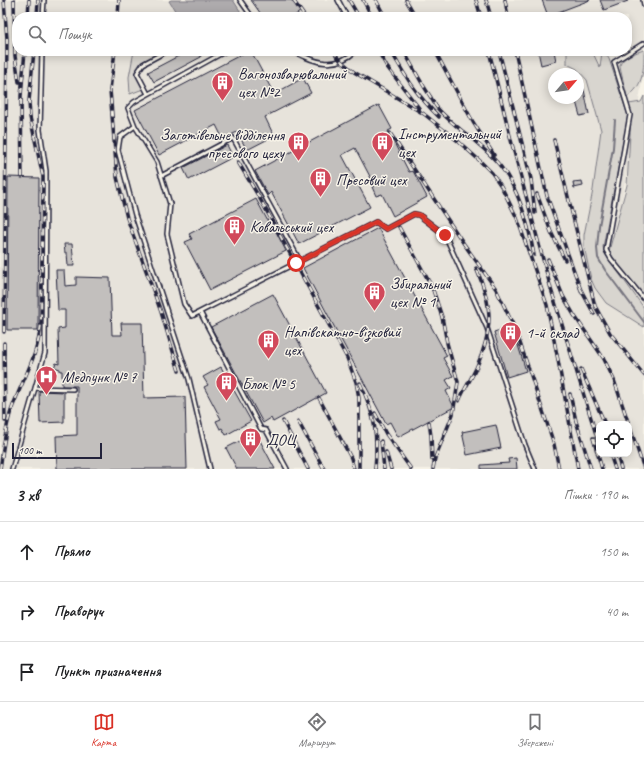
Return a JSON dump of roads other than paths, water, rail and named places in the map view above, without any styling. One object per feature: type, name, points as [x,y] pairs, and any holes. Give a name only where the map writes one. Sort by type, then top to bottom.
[{"type":"lane","points":[[43,12],[44,0]]},
{"type":"lane","points":[[240,0],[248,12]]},
{"type":"lane","points":[[338,0],[344,12]]},
{"type":"lane","points":[[643,0],[644,5]]},
{"type":"lane","points":[[632,51],[644,43]]},
{"type":"lane","points":[[12,469],[45,353],[46,171],[40,130],[42,56]]},
{"type":"lane","points":[[148,94],[137,73],[143,64],[158,56]]},
{"type":"lane","points":[[217,56],[134,102],[128,108],[134,126],[157,162],[170,204],[167,234],[184,304],[192,316],[376,222],[386,229],[414,214],[419,215],[445,235],[488,328],[525,445],[535,469]]},
{"type":"lane","points":[[302,56],[322,63],[337,62],[350,56]]},
{"type":"lane","points":[[623,56],[614,62],[630,115],[606,250],[611,259],[644,299]]},
{"type":"lane","points":[[134,126],[120,137],[118,150],[135,215],[189,379],[210,469]]},
{"type":"lane","points":[[161,176],[233,138],[300,261]]},
{"type":"lane","points":[[200,312],[261,429],[266,430],[286,469]]},
{"type":"lane","points":[[35,388],[73,389]]},
{"type":"waterway","points":[[615,120],[613,148],[599,226],[597,248],[598,258],[605,270],[644,322]]},
{"type":"railway","points":[[4,0],[7,39],[4,332]]},
{"type":"railway","points":[[14,0],[14,12]]},
{"type":"railway","points":[[28,12],[29,0]]},
{"type":"railway","points":[[37,12],[38,0]]},
{"type":"railway","points":[[118,12],[119,0]]},
{"type":"railway","points":[[293,0],[301,12]]},
{"type":"railway","points":[[349,0],[356,12]]},
{"type":"railway","points":[[363,0],[369,12]]},
{"type":"railway","points":[[376,0],[382,12]]},
{"type":"railway","points":[[406,0],[413,12]]},
{"type":"railway","points":[[476,0],[480,12]]},
{"type":"railway","points":[[486,0],[490,12]]},
{"type":"railway","points":[[505,0],[507,12]]},
{"type":"railway","points":[[15,56],[19,82]]},
{"type":"railway","points":[[22,177],[21,96],[25,56]]},
{"type":"railway","points":[[0,469],[9,418],[37,347],[41,323],[43,177],[30,117],[29,101],[34,56]]},
{"type":"railway","points":[[114,56],[110,90],[117,177],[127,218],[161,312],[179,371]]},
{"type":"railway","points":[[337,56],[354,72],[424,114],[480,161],[492,173],[501,186],[517,218],[547,305],[578,469]]},
{"type":"railway","points":[[381,56],[387,67],[419,108]]},
{"type":"railway","points":[[394,56],[412,86],[439,117]]},
{"type":"railway","points":[[407,56],[419,79],[439,109],[447,118],[487,152],[507,176],[522,209],[534,255]]},
{"type":"railway","points":[[438,56],[473,122],[494,155]]},
{"type":"railway","points":[[490,56],[551,289],[596,434]]},
{"type":"railway","points":[[500,56],[531,179],[535,213]]},
{"type":"railway","points":[[516,56],[547,196],[582,293]]},
{"type":"railway","points":[[390,133],[496,289],[516,331],[554,444],[559,469]]},
{"type":"railway","points":[[554,140],[595,306],[610,333],[644,375]]},
{"type":"railway","points":[[238,162],[259,197],[347,358],[356,382],[359,398],[359,469]]},
{"type":"railway","points":[[537,194],[551,232],[565,260]]},
{"type":"railway","points":[[399,227],[432,287],[442,317],[447,343],[458,382],[453,414],[435,458],[433,469]]},
{"type":"railway","points":[[548,259],[563,296],[604,359],[614,380],[644,469]]},
{"type":"railway","points":[[459,401],[479,361],[488,330],[489,312],[487,299],[476,268]]},
{"type":"railway","points":[[580,288],[594,314]]},
{"type":"railway","points":[[4,343],[5,421]]},
{"type":"railway","points":[[581,369],[604,421]]},
{"type":"railway","points":[[360,383],[369,405],[376,435],[375,469]]},
{"type":"railway","points":[[570,394],[576,421],[591,469]]},
{"type":"railway","points":[[319,398],[351,458],[354,469]]},
{"type":"railway","points":[[375,413],[386,434],[411,469]]},
{"type":"railway","points":[[283,421],[308,469]]},
{"type":"railway","points":[[298,421],[324,469]]},
{"type":"railway","points":[[429,422],[432,459]]},
{"type":"railway","points":[[593,438],[602,469]]},
{"type":"railway","points":[[381,441],[384,469]]},
{"type":"railway","points":[[386,452],[391,469]]},
{"type":"railway","points":[[611,457],[615,469]]},
{"type":"railway","points":[[618,457],[621,469]]},
{"type":"place","name":"Вагонозварювальний цех №2","points":[[222,102]]},
{"type":"place","name":"Заготівельне відділення пресового цеху","points":[[299,162]]},
{"type":"place","name":"Інструментальний цех","points":[[383,162]]},
{"type":"place","name":"Пресовий цех","points":[[321,198]]},
{"type":"place","name":"Ковальський цех","points":[[235,246]]},
{"type":"place","name":"Збиральний цех № 1","points":[[375,312]]},
{"type":"place","name":"1-й склад","points":[[510,352]]},
{"type":"place","name":"Напівскатно-візковий цех","points":[[269,360]]},
{"type":"place","name":"Медпунк № 7","points":[[46,396]]},
{"type":"place","name":"Блок № 5","points":[[227,402]]},
{"type":"place","name":"ДОЦ","points":[[251,458]]}]
